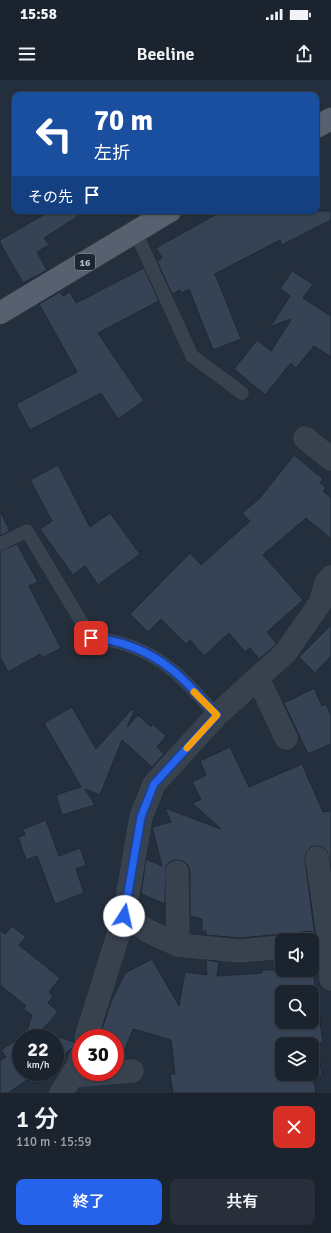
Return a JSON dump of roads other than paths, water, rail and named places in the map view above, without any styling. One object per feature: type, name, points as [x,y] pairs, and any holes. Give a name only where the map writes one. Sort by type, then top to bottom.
[{"type":"main road","points":[[319,126],[331,119]]},
{"type":"main road","name":"16","points":[[0,313],[165,214]]},
{"type":"street","points":[[306,438],[331,459]]},
{"type":"street","points":[[89,1029],[124,916],[141,817],[154,784],[217,715],[286,652],[325,610],[326,583],[331,577]]},
{"type":"street","points":[[258,678],[286,738]]},
{"type":"street","points":[[317,858],[324,941],[331,979]]},
{"type":"street","points":[[178,872],[178,945]]},
{"type":"street","points":[[124,916],[148,931],[178,945],[240,950],[275,948]]},
{"type":"street","points":[[66,1084],[132,1071]]},
{"type":"street","points":[[66,1084],[72,1073]]},
{"type":"lane","points":[[135,231],[192,356],[242,393]]},
{"type":"lane","points":[[0,544],[27,531],[91,638],[107,639],[146,653],[171,669],[217,715]]}]
